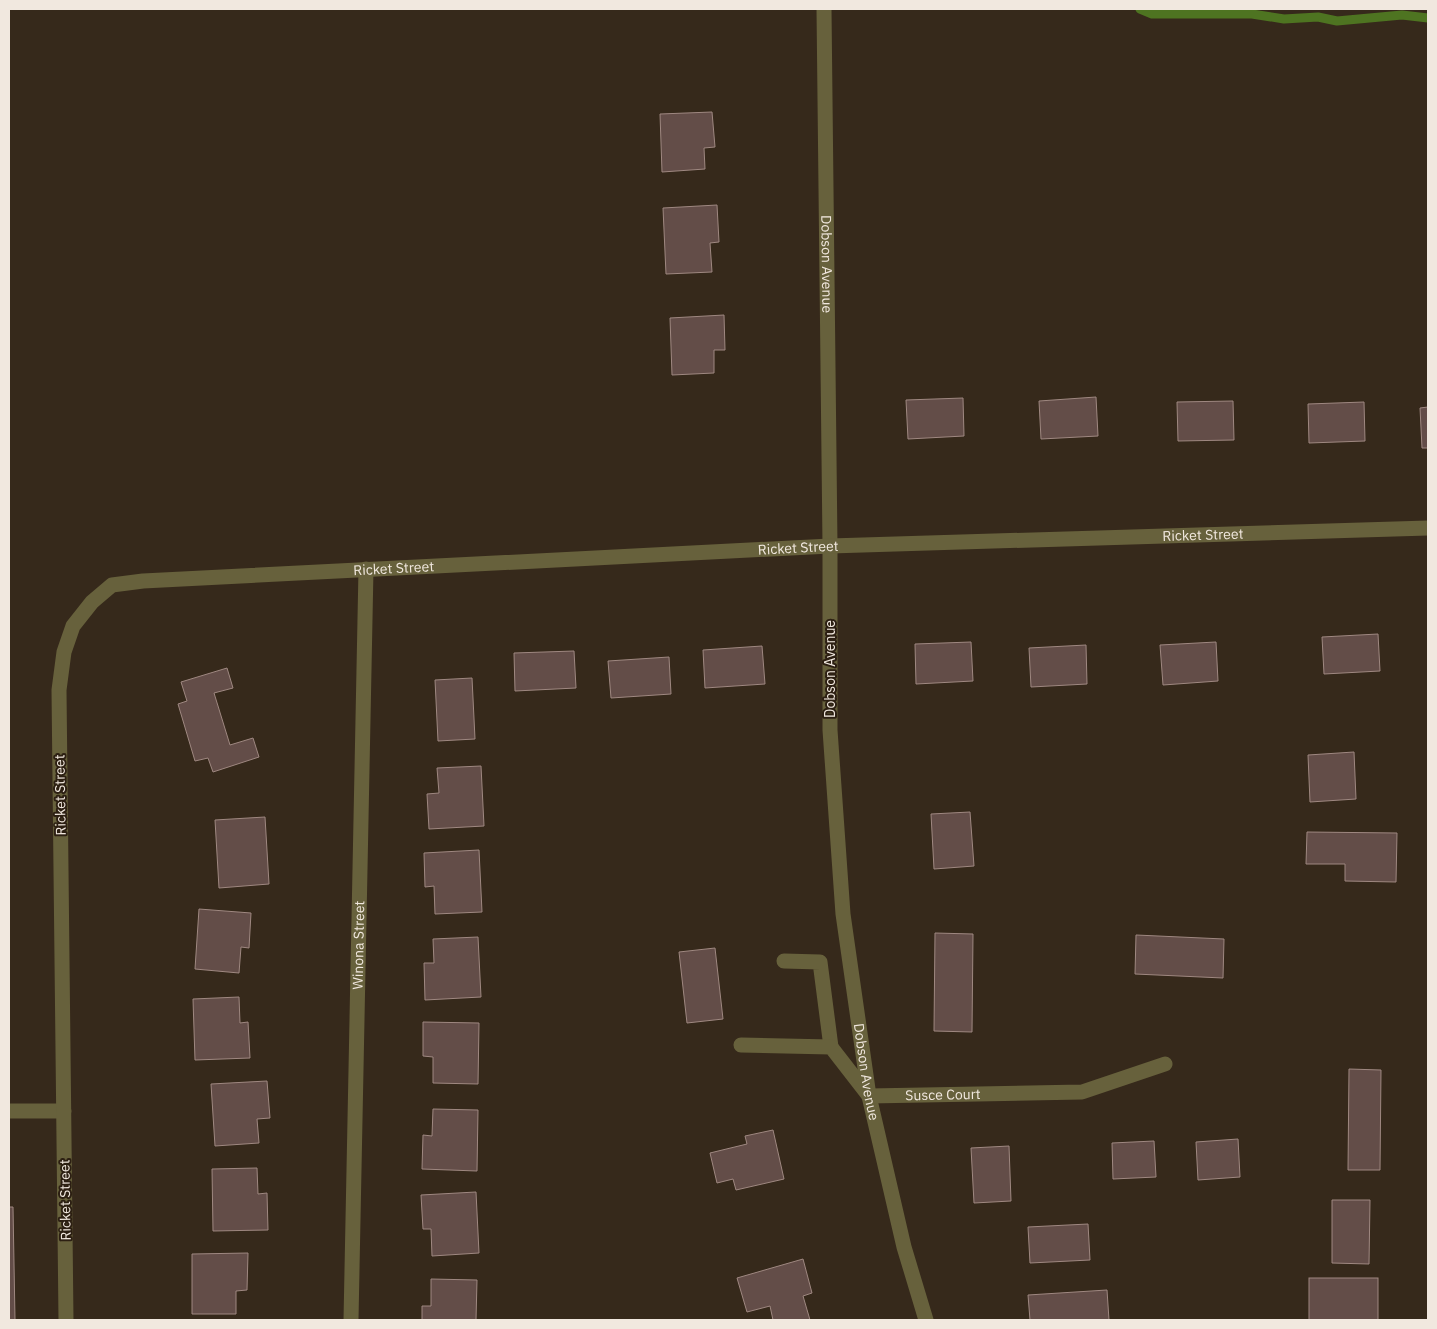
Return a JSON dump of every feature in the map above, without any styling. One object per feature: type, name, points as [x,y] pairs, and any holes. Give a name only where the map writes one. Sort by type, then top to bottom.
[{"type":"street","name":"Dobson Avenue","points":[[824,9],[831,750],[843,914],[869,1096],[904,1247],[926,1320]]},
{"type":"street","name":"Ricket Street","points":[[66,1320],[59,690],[64,652],[73,626],[92,602],[112,585],[143,581],[830,546],[1428,528]]},
{"type":"street","name":"Winona Street","points":[[351,1320],[366,569]]},
{"type":"street","points":[[784,961],[820,962],[831,1047],[869,1096]]},
{"type":"street","points":[[742,1045],[831,1047]]},
{"type":"street","name":"Susce Court","points":[[869,1096],[1082,1092],[1165,1064]]},
{"type":"street","points":[[9,1111],[64,1111]]},
{"type":"building","points":[[712,112],[715,147],[704,148],[705,169],[662,172],[660,114]]},
{"type":"building","points":[[717,205],[719,242],[710,243],[712,272],[666,274],[663,208]]},
{"type":"building","points":[[724,315],[725,350],[714,350],[714,373],[672,375],[670,318]]},
{"type":"building","points":[[1096,397],[1098,436],[1041,439],[1039,401]]},
{"type":"building","points":[[963,398],[964,436],[908,439],[906,400]]},
{"type":"building","points":[[1233,401],[1234,440],[1178,441],[1177,402]]},
{"type":"building","points":[[1364,402],[1365,441],[1309,443],[1308,404]]},
{"type":"building","points":[[1428,407],[1428,448],[1422,448],[1420,408]]},
{"type":"building","points":[[1378,634],[1380,671],[1324,674],[1322,637]]},
{"type":"building","points":[[971,642],[973,681],[916,684],[915,644]]},
{"type":"building","points":[[1216,642],[1218,681],[1163,685],[1160,645]]},
{"type":"building","points":[[1086,645],[1087,684],[1031,687],[1029,648]]},
{"type":"building","points":[[762,646],[765,684],[705,688],[703,650]]},
{"type":"building","points":[[574,651],[576,688],[515,691],[514,653]]},
{"type":"building","points":[[669,657],[671,694],[611,698],[608,661]]},
{"type":"building","points":[[227,668],[233,688],[214,693],[230,745],[253,738],[259,757],[213,772],[208,758],[195,761],[178,704],[187,701],[181,682]]},
{"type":"building","points":[[472,678],[475,739],[438,741],[435,680]]},
{"type":"building","points":[[1354,752],[1356,799],[1310,802],[1308,755]]},
{"type":"building","points":[[481,766],[484,826],[429,829],[427,794],[439,793],[437,768]]},
{"type":"building","points":[[970,812],[974,866],[934,869],[931,814]]},
{"type":"building","points":[[265,817],[269,884],[219,888],[215,820]]},
{"type":"building","points":[[1307,832],[1397,833],[1396,882],[1345,881],[1345,864],[1306,864]]},
{"type":"building","points":[[479,850],[482,912],[435,914],[434,886],[425,887],[424,853]]},
{"type":"building","points":[[199,909],[251,913],[249,948],[241,947],[239,973],[195,969]]},
{"type":"building","points":[[935,933],[973,934],[972,1032],[934,1031]]},
{"type":"building","points":[[1136,935],[1224,939],[1223,978],[1135,974]]},
{"type":"building","points":[[478,937],[481,997],[425,1000],[424,963],[434,963],[433,939]]},
{"type":"building","points":[[715,948],[723,1019],[687,1023],[679,952]]},
{"type":"building","points":[[239,997],[240,1023],[248,1022],[250,1058],[195,1060],[193,999]]},
{"type":"building","points":[[423,1022],[479,1023],[478,1084],[433,1083],[433,1057],[423,1056]]},
{"type":"building","points":[[1349,1069],[1381,1070],[1380,1170],[1348,1170]]},
{"type":"building","points":[[267,1081],[270,1118],[257,1119],[259,1143],[215,1146],[211,1084]]},
{"type":"building","points":[[433,1109],[478,1110],[477,1171],[422,1169],[423,1135],[432,1136]]},
{"type":"building","points":[[773,1130],[784,1179],[736,1190],[733,1179],[717,1183],[710,1153],[747,1144],[745,1136]]},
{"type":"building","points":[[1238,1139],[1240,1177],[1198,1180],[1196,1142]]},
{"type":"building","points":[[1154,1141],[1156,1177],[1113,1179],[1112,1143]]},
{"type":"building","points":[[1009,1146],[1011,1201],[974,1203],[971,1148]]},
{"type":"building","points":[[257,1168],[258,1194],[267,1193],[268,1230],[213,1231],[212,1169]]},
{"type":"building","points":[[476,1192],[479,1253],[432,1256],[431,1229],[423,1229],[421,1195]]},
{"type":"building","points":[[1332,1200],[1370,1200],[1369,1264],[1332,1263]]},
{"type":"building","points":[[9,1207],[13,1207],[15,1320],[9,1320]]},
{"type":"building","points":[[1088,1224],[1090,1260],[1030,1263],[1028,1227]]},
{"type":"building","points":[[248,1253],[247,1290],[236,1291],[236,1314],[192,1314],[192,1254]]},
{"type":"building","points":[[803,1259],[812,1293],[803,1296],[810,1320],[773,1320],[770,1306],[747,1312],[737,1278]]},
{"type":"building","points":[[1309,1278],[1378,1278],[1378,1320],[1309,1320]]},
{"type":"building","points":[[431,1279],[477,1280],[476,1320],[422,1320],[422,1306],[431,1306]]},
{"type":"building","points":[[1107,1290],[1109,1320],[1030,1320],[1028,1295]]},
{"type":"waterway","points":[[1140,9],[1152,14],[1252,14],[1284,19],[1318,17],[1337,21],[1402,15],[1428,18]]}]
